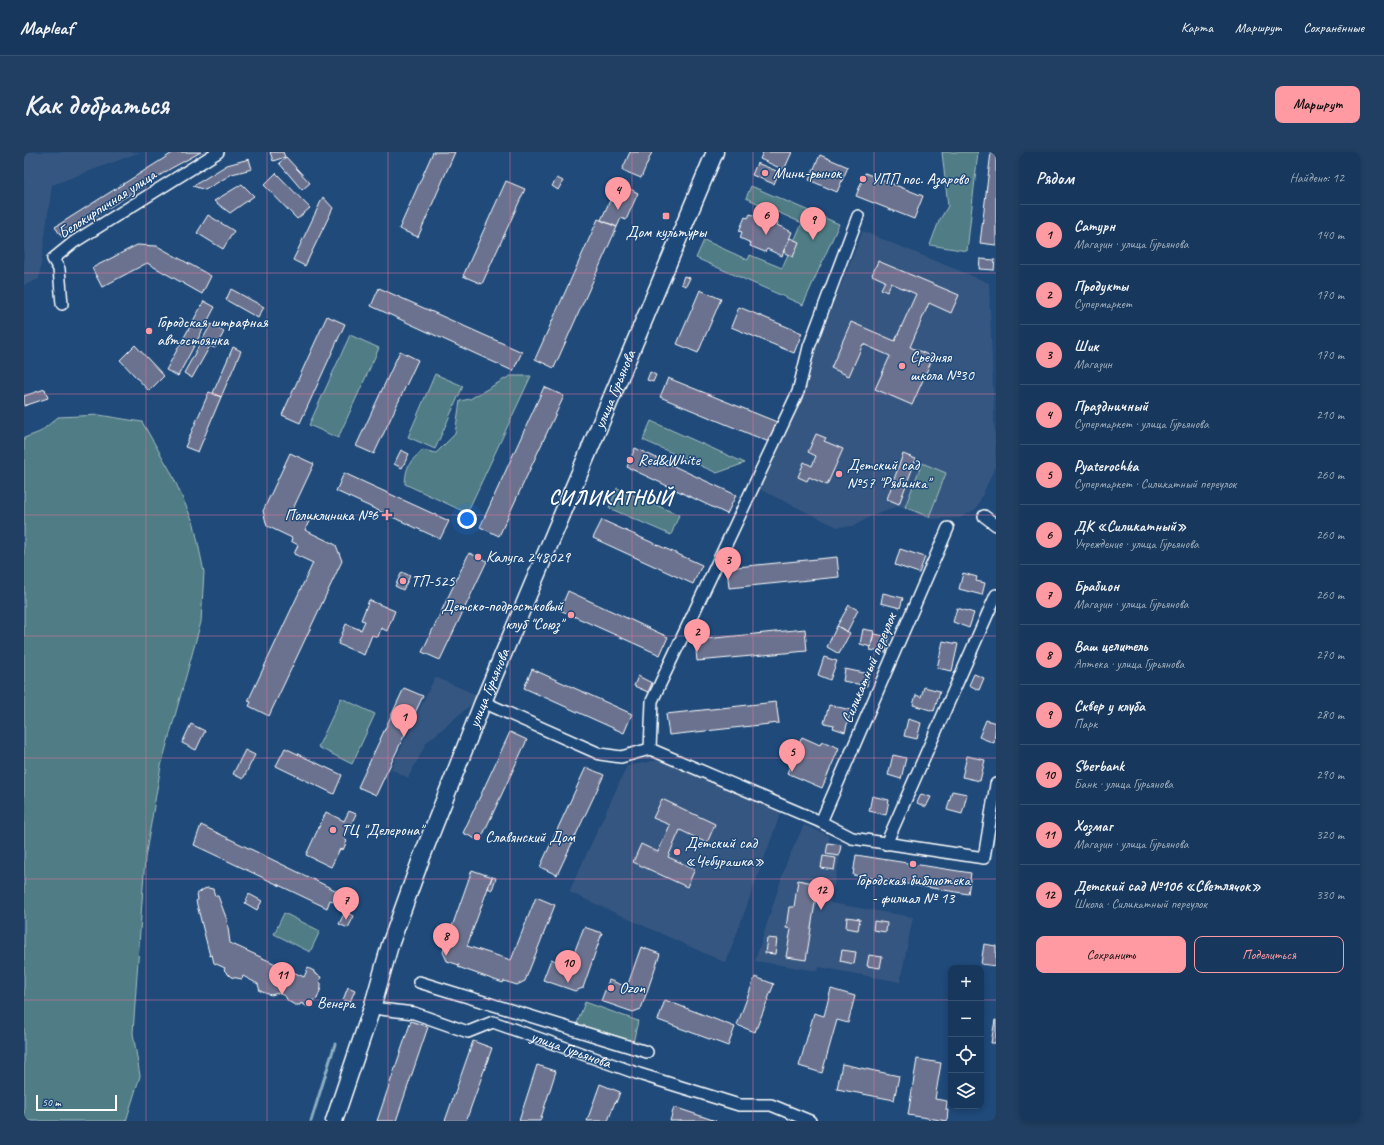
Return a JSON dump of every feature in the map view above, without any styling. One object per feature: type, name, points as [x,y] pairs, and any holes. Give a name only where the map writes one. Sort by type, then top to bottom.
[{"type":"street","name":"Белокирпичная улица","points":[[62,304],[59,269],[53,259],[74,242],[218,152]]},
{"type":"street","name":"улица Гурьянова","points":[[334,1121],[372,1008],[390,945],[421,859],[483,702],[715,152]]},
{"type":"street","points":[[650,749],[652,702],[798,392],[809,347],[858,216]]},
{"type":"street","points":[[984,516],[996,526]]},
{"type":"street","name":"Силикатный переулок","points":[[821,822],[948,528]]},
{"type":"street","points":[[886,844],[996,595]]},
{"type":"street","points":[[483,702],[600,754],[621,757],[650,749],[821,822],[852,838],[886,844],[984,858],[996,784]]},
{"type":"street","points":[[419,982],[647,1052]]},
{"type":"street","name":"улица Гурьянова","points":[[372,1008],[414,1013],[468,1032],[493,1022],[639,1074],[739,1105],[771,1104],[810,1121]]},
{"type":"shaded area","points":[[24,152],[141,152],[52,185],[39,279],[24,285]]},
{"type":"shaded area","name":"Средняя школа №30","points":[[863,231],[989,283],[996,465],[976,509],[960,518],[930,519],[899,506],[877,513],[854,526],[837,527],[759,489],[804,396],[814,351]]},
{"type":"shaded area","points":[[435,677],[477,695],[474,702],[427,742],[408,778],[391,769]]},
{"type":"shaded area","name":"Детский сад «Чебурашка»","points":[[663,759],[781,812],[726,963],[569,892],[627,766]]},
{"type":"shaded area","points":[[804,825],[830,836],[829,842],[843,844],[830,903],[913,917],[900,982],[819,967],[818,971],[755,961],[787,861]]},
{"type":"green space","points":[[942,152],[978,152],[967,251],[930,245],[939,221],[948,206]]},
{"type":"green space","points":[[751,186],[839,224],[803,305],[696,258],[704,240],[748,260],[750,255],[782,268],[802,223],[746,198]]},
{"type":"green space","points":[[350,335],[379,348],[338,438],[309,425]]},
{"type":"green space","points":[[435,374],[463,386],[435,449],[408,437]]},
{"type":"green space","points":[[510,376],[531,376],[467,513],[405,484],[407,468],[414,458],[423,450],[436,453],[455,434],[460,401],[470,399]]},
{"type":"green space","points":[[99,415],[142,422],[171,472],[194,524],[204,572],[201,622],[161,766],[145,858],[133,1033],[140,1076],[126,1121],[24,1121],[24,438],[40,432],[58,417]]},
{"type":"green space","points":[[651,421],[745,463],[717,473],[643,440]]},
{"type":"green space","points":[[922,463],[946,473],[929,517],[905,507]]},
{"type":"green space","points":[[617,488],[679,515],[671,535],[609,508]]},
{"type":"green space","points":[[341,698],[375,714],[352,764],[318,747]]},
{"type":"green space","points":[[284,913],[320,931],[310,952],[274,934]]},
{"type":"green space","points":[[585,1002],[638,1021],[633,1043],[576,1026]]},
{"type":"building","points":[[174,152],[201,152],[170,169],[62,237],[55,227]]},
{"type":"building","points":[[270,152],[283,152],[285,157],[273,161]]},
{"type":"building","points":[[433,152],[455,152],[418,237],[399,229]]},
{"type":"building","points":[[630,152],[652,152],[641,178],[622,170]]},
{"type":"building","points":[[763,152],[792,152],[784,170],[760,159]]},
{"type":"building","points":[[991,152],[996,152],[996,245],[980,243]]},
{"type":"building","points":[[820,155],[848,167],[837,192],[809,180]]},
{"type":"building","points":[[286,157],[310,183],[302,190],[279,163]]},
{"type":"building","points":[[249,159],[252,169],[232,174],[205,190],[193,186],[227,165]]},
{"type":"building","name":"Мини-рынок","points":[[757,163],[779,172],[774,184],[752,175]]},
{"type":"building","points":[[276,173],[310,208],[297,219],[264,185]]},
{"type":"building","points":[[865,173],[923,196],[914,219],[856,196]]},
{"type":"building","points":[[557,178],[563,181],[558,190],[552,186]]},
{"type":"building","points":[[506,181],[525,189],[482,284],[463,276]]},
{"type":"building","points":[[618,183],[638,193],[626,220],[621,218],[617,227],[601,220]]},
{"type":"building","points":[[242,184],[254,196],[230,213],[214,201]]},
{"type":"building","points":[[323,197],[333,208],[305,266],[293,260]]},
{"type":"building","points":[[750,214],[761,218],[763,215],[778,222],[777,225],[792,232],[782,256],[767,249],[765,252],[750,246],[751,243],[740,238],[742,232],[739,231],[745,217],[748,218]]},
{"type":"building","points":[[208,215],[234,231],[223,249],[197,233]]},
{"type":"building","points":[[598,219],[617,227],[554,368],[535,359]]},
{"type":"building","points":[[790,238],[799,242],[793,257],[783,252]]},
{"type":"building","points":[[137,245],[157,246],[211,276],[202,294],[147,263],[102,287],[92,268]]},
{"type":"building","points":[[980,259],[995,260],[994,270],[979,269]]},
{"type":"building","points":[[878,261],[959,295],[951,313],[929,303],[910,347],[933,357],[912,405],[875,389],[890,356],[863,344],[849,376],[831,368],[851,322],[895,341],[916,294],[891,283],[887,292],[881,289],[885,281],[872,275]]},
{"type":"building","points":[[684,276],[690,278],[686,286],[681,284]]},
{"type":"building","points":[[379,288],[522,352],[513,371],[371,306]]},
{"type":"building","points":[[231,289],[264,307],[258,318],[226,300]]},
{"type":"building","points":[[700,290],[721,299],[698,353],[677,344]]},
{"type":"building","points":[[204,301],[215,307],[178,376],[166,370]]},
{"type":"building","points":[[739,307],[802,333],[794,353],[731,327]]},
{"type":"building","points":[[327,316],[345,324],[300,423],[282,415]]},
{"type":"building","points":[[211,324],[224,332],[215,348],[210,346],[192,378],[184,373]]},
{"type":"building","points":[[135,345],[164,376],[149,391],[120,360]]},
{"type":"building","points":[[233,347],[241,351],[221,397],[213,393]]},
{"type":"building","points":[[400,351],[418,360],[374,454],[356,446]]},
{"type":"building","points":[[650,372],[656,375],[653,382],[647,380]]},
{"type":"building","points":[[668,378],[777,422],[769,442],[660,397]]},
{"type":"building","points":[[544,387],[564,396],[499,536],[480,527]]},
{"type":"building","points":[[45,389],[48,398],[24,406],[24,396]]},
{"type":"building","points":[[209,392],[221,397],[198,452],[185,447]]},
{"type":"building","points":[[816,434],[826,438],[824,441],[843,449],[827,485],[809,477],[807,481],[798,477],[804,462],[812,466],[816,456],[808,452]]},
{"type":"building","points":[[635,448],[736,495],[727,514],[627,467]]},
{"type":"building","points":[[401,450],[409,454],[402,468],[394,464]]},
{"type":"building","points":[[290,453],[314,464],[292,511],[310,519],[305,530],[336,545],[342,561],[269,716],[249,706],[251,702],[248,701],[313,563],[294,554],[298,545],[291,541],[292,538],[267,526],[263,511]]},
{"type":"building","points":[[903,454],[916,459],[899,504],[887,499]]},
{"type":"building","points":[[344,473],[449,521],[440,539],[336,491]]},
{"type":"building","points":[[602,520],[702,565],[693,584],[593,538]]},
{"type":"building","points":[[900,549],[925,557],[919,573],[895,565]]},
{"type":"building","points":[[469,553],[487,561],[440,660],[422,652]]},
{"type":"building","points":[[837,557],[839,577],[729,588],[727,568]]},
{"type":"building","name":"ТП-525","points":[[402,572],[410,576],[403,590],[395,586]]},
{"type":"building","points":[[963,573],[977,577],[976,581],[985,583],[982,595],[959,589]]},
{"type":"building","points":[[568,591],[668,637],[660,655],[560,610]]},
{"type":"building","points":[[883,593],[903,598],[900,608],[881,603]]},
{"type":"building","points":[[369,600],[395,611],[387,631],[381,628],[378,637],[372,635],[364,655],[338,644],[346,624],[361,630],[365,621],[361,620]]},
{"type":"building","points":[[849,605],[858,610],[847,632],[837,626]]},
{"type":"building","points":[[957,608],[974,613],[969,628],[953,622]]},
{"type":"building","points":[[837,626],[850,633],[839,654],[827,647]]},
{"type":"building","points":[[805,629],[807,651],[697,661],[695,640]]},
{"type":"building","points":[[863,629],[874,631],[871,647],[860,644]]},
{"type":"building","points":[[874,634],[889,637],[886,653],[870,650]]},
{"type":"building","points":[[943,641],[958,644],[952,671],[937,668]]},
{"type":"building","points":[[824,657],[837,661],[830,680],[818,675]]},
{"type":"building","points":[[532,669],[632,714],[624,733],[524,688]]},
{"type":"building","points":[[845,669],[869,674],[867,686],[843,681]]},
{"type":"building","points":[[974,674],[984,678],[979,690],[969,685]]},
{"type":"building","points":[[638,676],[652,683],[648,692],[634,686]]},
{"type":"building","points":[[924,687],[940,691],[934,711],[913,705],[916,695],[921,697]]},
{"type":"building","points":[[404,688],[423,696],[376,795],[358,787]]},
{"type":"building","points":[[776,702],[779,723],[669,735],[666,714]]},
{"type":"building","points":[[829,705],[851,710],[845,732],[833,728],[834,725],[824,723]]},
{"type":"building","points":[[908,719],[921,723],[917,739],[904,736]]},
{"type":"building","points":[[986,720],[996,723],[994,743],[979,737]]},
{"type":"building","points":[[191,724],[205,731],[196,750],[182,743]]},
{"type":"building","points":[[510,732],[527,740],[480,841],[463,833]]},
{"type":"building","points":[[802,737],[820,745],[822,741],[839,748],[822,788],[787,773]]},
{"type":"building","points":[[285,748],[342,775],[334,794],[276,766]]},
{"type":"building","points":[[245,750],[255,755],[243,779],[233,774]]},
{"type":"building","points":[[893,755],[906,758],[901,779],[888,775]]},
{"type":"building","points":[[967,756],[985,760],[980,781],[962,777]]},
{"type":"building","points":[[586,767],[604,775],[557,875],[540,867]]},
{"type":"building","points":[[952,791],[967,794],[962,814],[947,810]]},
{"type":"building","points":[[921,794],[931,797],[926,807],[917,803]]},
{"type":"building","points":[[872,796],[889,800],[886,815],[869,811]]},
{"type":"building","points":[[662,799],[715,824],[707,843],[680,830],[668,857],[695,869],[687,887],[633,862],[641,844],[658,852],[670,825],[653,818]]},
{"type":"building","name":"ТЦ \"Делерона\"","points":[[349,811],[356,814],[344,839],[347,841],[343,850],[340,849],[331,867],[306,855],[326,812],[344,821]]},
{"type":"building","points":[[201,825],[337,891],[333,901],[330,900],[327,908],[194,845]]},
{"type":"building","points":[[828,843],[841,845],[839,856],[826,854]]},
{"type":"building","points":[[856,855],[971,873],[968,894],[853,875]]},
{"type":"building","points":[[823,856],[836,858],[834,870],[821,868]]},
{"type":"building","points":[[472,870],[492,877],[467,946],[511,960],[536,897],[555,905],[525,981],[517,985],[504,981],[503,983],[458,967],[459,965],[447,961],[443,952]]},
{"type":"building","points":[[492,877],[496,878],[492,890],[488,888]]},
{"type":"building","points":[[798,880],[818,884],[806,960],[786,957],[791,929],[786,928],[789,907],[794,907]]},
{"type":"building","points":[[208,888],[213,889],[215,896],[218,896],[227,920],[230,943],[304,977],[308,968],[314,971],[314,973],[321,977],[319,982],[321,983],[321,988],[317,999],[310,1001],[308,1007],[301,1003],[300,1005],[295,1005],[288,1001],[285,996],[278,993],[271,995],[260,991],[258,984],[243,976],[242,979],[231,977],[224,970],[225,968],[214,963],[212,955],[210,956],[196,901],[198,900],[197,894]]},
{"type":"building","points":[[249,894],[262,901],[257,910],[245,903]]},
{"type":"building","points":[[345,912],[354,916],[348,928],[339,924]]},
{"type":"building","points":[[847,917],[860,919],[858,930],[846,928]]},
{"type":"building","points":[[874,921],[887,923],[886,932],[873,930]]},
{"type":"building","points":[[584,927],[602,933],[583,988],[575,991],[543,980],[551,959],[569,966]]},
{"type":"building","points":[[767,938],[777,939],[775,954],[765,953]]},
{"type":"building","points":[[984,944],[996,946],[996,966],[981,964]]},
{"type":"building","points":[[641,947],[660,954],[641,1009],[633,1012],[601,1001],[609,980],[627,987]]},
{"type":"building","points":[[842,950],[856,952],[854,964],[840,961]]},
{"type":"building","points":[[869,955],[882,957],[880,968],[867,966]]},
{"type":"building","points":[[755,977],[774,984],[755,1032],[737,1025]]},
{"type":"building","points":[[348,987],[355,990],[350,1002],[343,1000]]},
{"type":"building","points":[[831,989],[855,996],[848,1023],[837,1020],[822,1073],[799,1066],[814,1013],[824,1016]]},
{"type":"building","points":[[665,1000],[735,1027],[728,1046],[658,1020]]},
{"type":"building","points":[[995,1020],[996,1043],[991,1043]]},
{"type":"building","points":[[411,1021],[428,1027],[396,1121],[377,1121]]},
{"type":"building","points":[[473,1041],[492,1048],[466,1121],[445,1121]]},
{"type":"building","points":[[917,1059],[941,1063],[935,1099],[947,1101],[947,1121],[908,1115]]},
{"type":"building","points":[[842,1064],[899,1076],[894,1100],[837,1089]]},
{"type":"building","points":[[537,1065],[556,1071],[540,1121],[519,1121]]},
{"type":"building","points":[[600,1084],[620,1092],[608,1121],[587,1121]]},
{"type":"building","points":[[674,1107],[716,1121],[670,1121]]},
{"type":"waterway","points":[[311,1121],[335,1044]]},
{"type":"place","name":"Мини-рынок","points":[[765,173]]},
{"type":"place","name":"УПП пос. Азарово","points":[[863,179]]},
{"type":"place","name":"Праздничный","points":[[618,210]]},
{"type":"place","name":"Дом культуры","points":[[666,216]]},
{"type":"place","name":"ДК «Силикатный»","points":[[766,235]]},
{"type":"place","name":"Сквер у клуба","points":[[813,240]]},
{"type":"place","name":"Городская штрафная автостоянка","points":[[149,331]]},
{"type":"place","name":"Средняя школа №30","points":[[902,366]]},
{"type":"place","name":"Red&White","points":[[630,460]]},
{"type":"place","name":"Детский сад №57 \"Рябинка\"","points":[[839,474]]},
{"type":"place","name":"Поликлиника №6","points":[[387,515]]},
{"type":"place","name":"Калуга 248029","points":[[478,557]]},
{"type":"place","name":"Шик","points":[[728,580]]},
{"type":"place","name":"ТП-525","points":[[403,581]]},
{"type":"place","name":"Детско-подростковый клуб \"Союз\"","points":[[571,615]]},
{"type":"place","name":"Продукты","points":[[697,652]]},
{"type":"place","name":"Сатурн","points":[[404,737]]},
{"type":"place","name":"Pyaterochka","points":[[792,772]]},
{"type":"place","name":"ТЦ \"Делерона\"","points":[[333,830]]},
{"type":"place","name":"Славянский Дом","points":[[477,837]]},
{"type":"place","name":"Детский сад «Чебурашка»","points":[[677,852]]},
{"type":"place","name":"Городская библиотека - филиал № 13","points":[[913,864]]},
{"type":"place","name":"Детский сад №106 «Светлячок»","points":[[821,910]]},
{"type":"place","name":"Брабион","points":[[346,920]]},
{"type":"place","name":"Ваш целитель","points":[[446,956]]},
{"type":"place","name":"Sberbank","points":[[568,983]]},
{"type":"place","name":"Ozon","points":[[611,988]]},
{"type":"place","name":"Хозмаг","points":[[282,995]]},
{"type":"place","name":"Венера","points":[[309,1003]]},
{"type":"district","name":"СИЛИКАТНЫЙ","points":[[611,497]]}]
